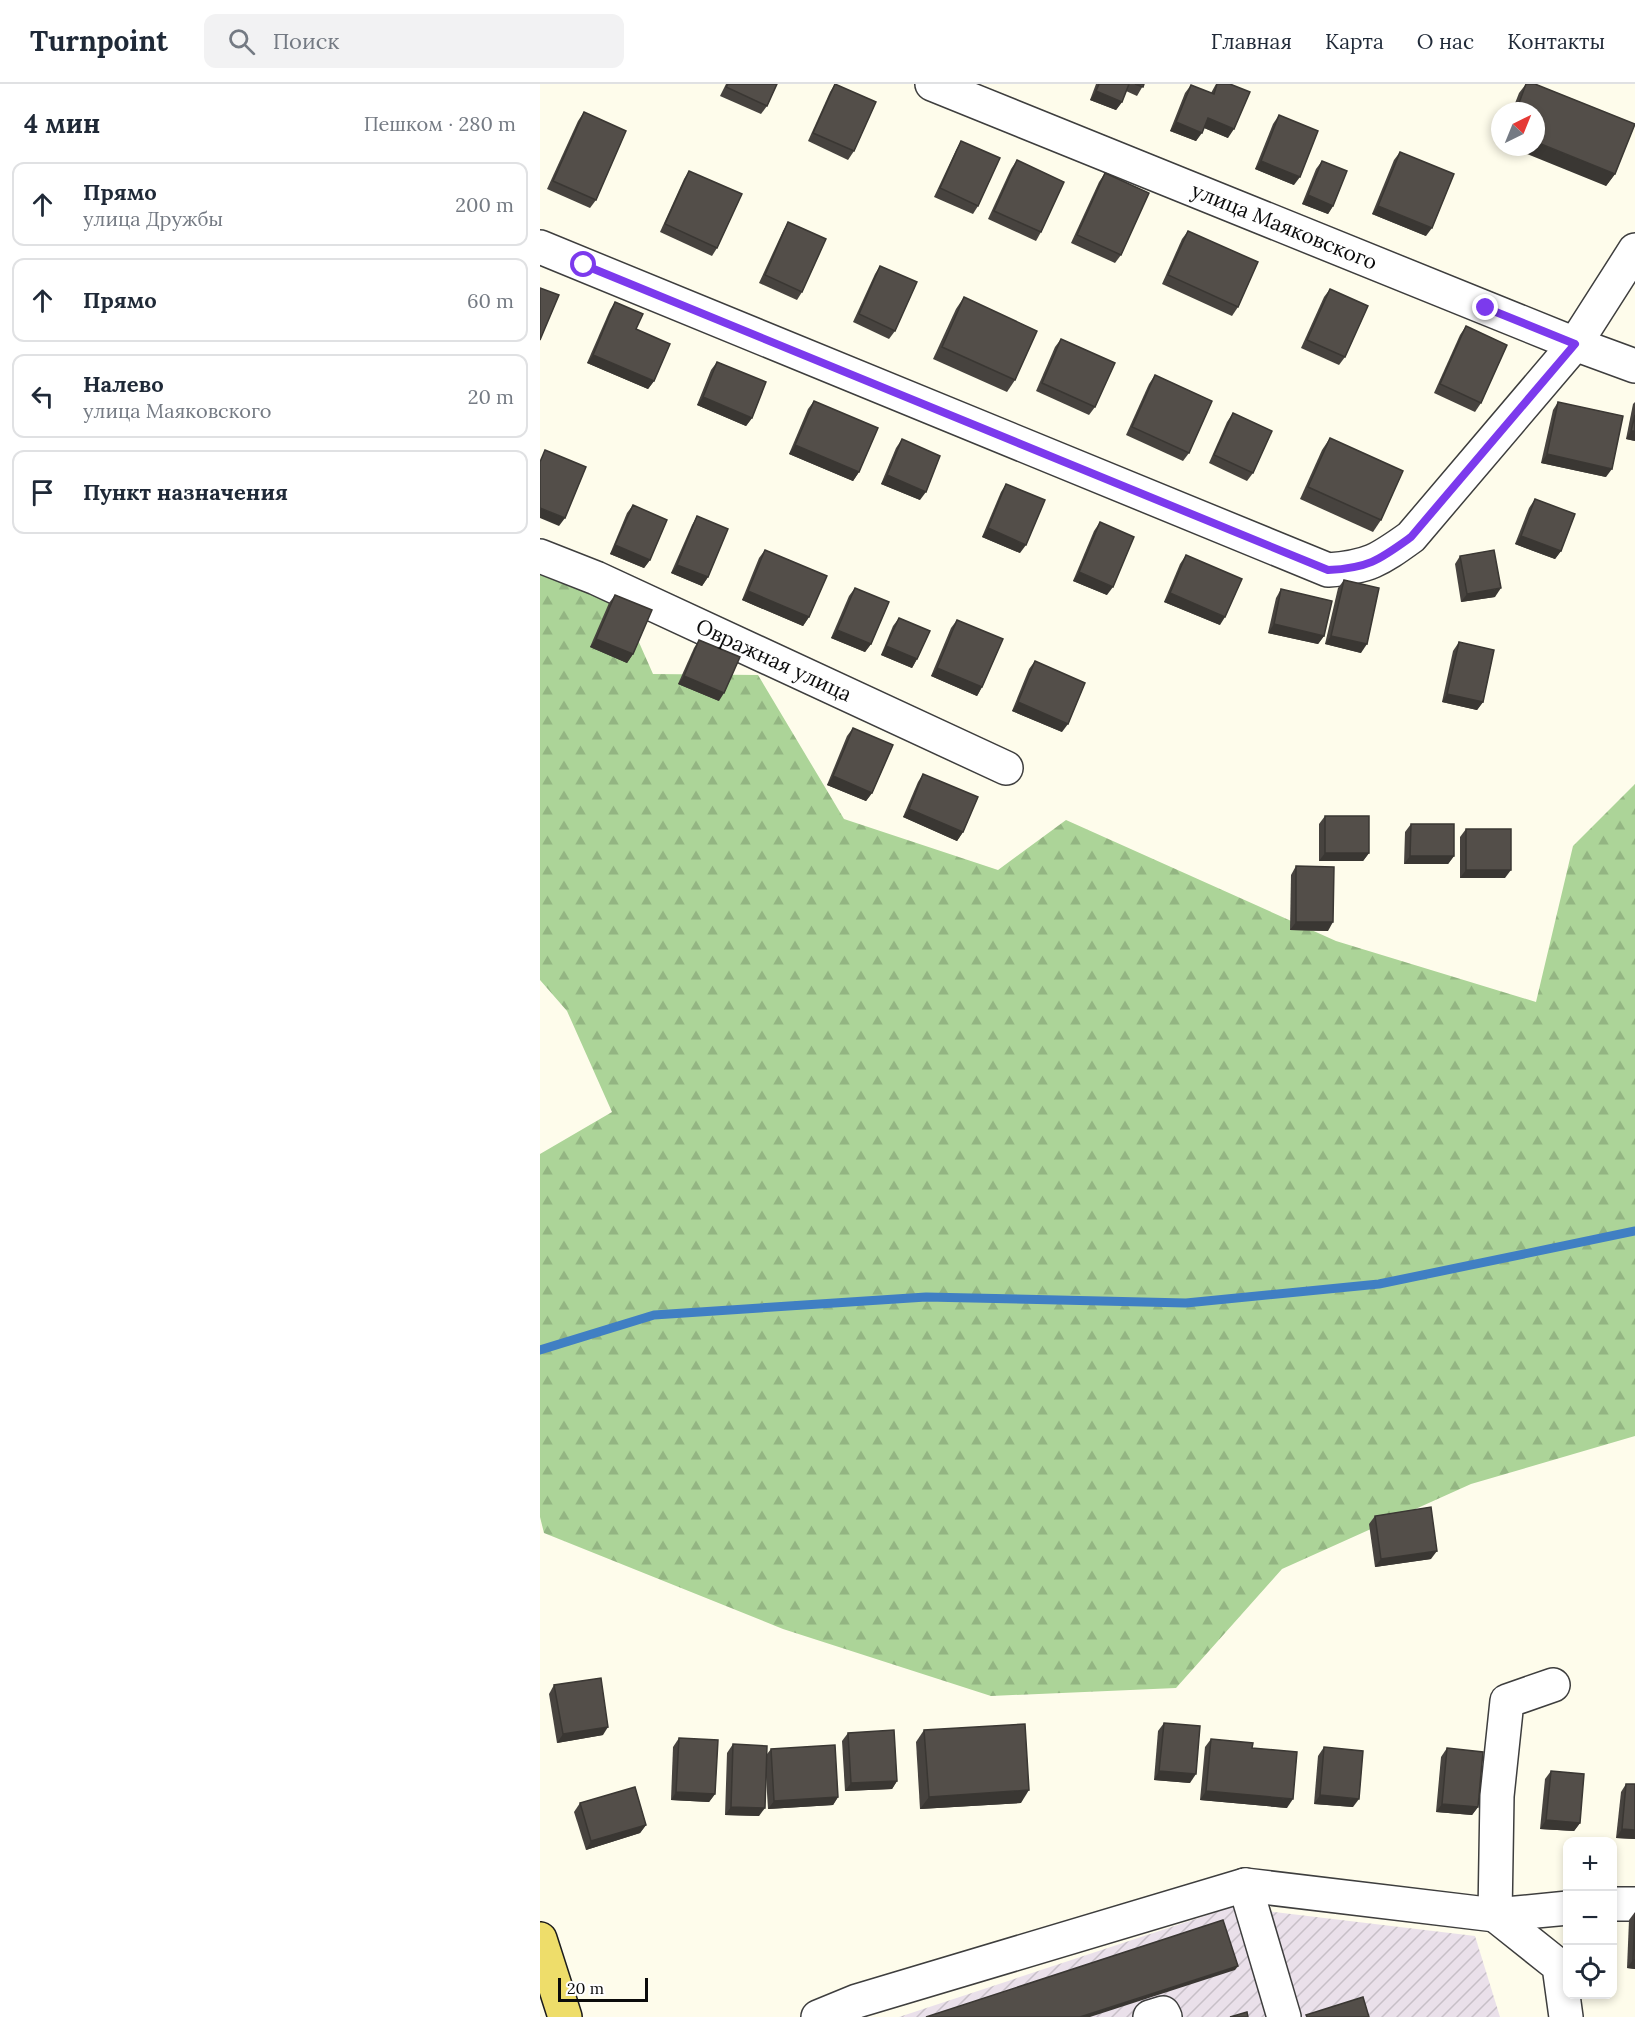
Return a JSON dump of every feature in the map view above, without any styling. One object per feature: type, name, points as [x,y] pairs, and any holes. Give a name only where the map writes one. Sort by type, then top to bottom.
[{"type":"main road","points":[[540,1939],[565,2017]]},
{"type":"street","name":"улица Маяковского","points":[[932,84],[1575,344],[1635,366]]},
{"type":"street","points":[[540,247],[1328,570],[1352,569],[1377,561],[1411,537],[1575,344],[1635,250]]},
{"type":"street","name":"Овражная улица","points":[[540,556],[596,578],[1006,768]]},
{"type":"street","points":[[1495,1915],[1497,1796],[1507,1701],[1553,1685]]},
{"type":"street","points":[[1245,1885],[1284,2017]]},
{"type":"street","points":[[818,2017],[860,2009],[1245,1885],[1495,1915],[1563,1908]]},
{"type":"street","points":[[1617,1904],[1635,1904]]},
{"type":"street","points":[[1495,1915],[1558,1966],[1566,2017]]},
{"type":"street","points":[[1150,2017],[1163,2013],[1165,2017]]},
{"type":"shaded area","points":[[1232,1907],[1475,1936],[1500,2017],[899,2017]]},
{"type":"green space","points":[[603,561],[653,674],[758,675],[844,819],[998,870],[1066,820],[1336,941],[1536,1002],[1573,846],[1635,784],[1635,1436],[1471,1484],[1282,1569],[1176,1688],[991,1696],[783,1629],[544,1533],[540,1517],[540,1154],[612,1112],[567,1011],[540,980],[540,574]]},
{"type":"building","points":[[728,84],[777,84],[767,106],[726,87]]},
{"type":"building","points":[[835,84],[876,102],[854,151],[813,133]]},
{"type":"building","points":[[1099,84],[1129,84],[1122,102],[1096,91]]},
{"type":"building","points":[[1217,84],[1230,84],[1250,92],[1234,129],[1208,118],[1202,133],[1176,122],[1191,85],[1214,94]]},
{"type":"building","points":[[1526,84],[1535,84],[1635,124],[1615,174],[1545,146],[1545,102],[1519,102]]},
{"type":"building","points":[[584,112],[626,131],[596,200],[553,181]]},
{"type":"building","points":[[1279,115],[1318,131],[1300,177],[1261,161]]},
{"type":"building","points":[[961,141],[1000,158],[978,206],[940,188]]},
{"type":"building","points":[[1400,152],[1454,174],[1432,228],[1378,206]]},
{"type":"building","points":[[1017,160],[1064,182],[1041,232],[994,211]]},
{"type":"building","points":[[1322,161],[1347,171],[1333,206],[1308,195]]},
{"type":"building","points":[[689,171],[742,194],[717,248],[665,224]]},
{"type":"building","points":[[1105,173],[1149,193],[1121,255],[1077,235]]},
{"type":"building","points":[[788,222],[826,239],[802,292],[765,275]]},
{"type":"building","points":[[1188,231],[1258,262],[1238,307],[1168,275]]},
{"type":"building","points":[[880,266],[917,282],[895,331],[859,314]]},
{"type":"building","points":[[540,288],[559,295],[540,340]]},
{"type":"building","points":[[1330,289],[1368,306],[1345,357],[1307,340]]},
{"type":"building","points":[[964,297],[1037,331],[1015,380],[942,347]]},
{"type":"building","points":[[615,302],[643,314],[636,329],[670,344],[654,381],[593,355]]},
{"type":"building","points":[[1466,326],[1507,345],[1481,403],[1440,384]]},
{"type":"building","points":[[1061,339],[1115,363],[1095,407],[1042,383]]},
{"type":"building","points":[[717,362],[766,382],[752,418],[703,397]]},
{"type":"building","points":[[1155,375],[1212,401],[1189,453],[1132,427]]},
{"type":"building","points":[[814,401],[878,428],[859,472],[795,445]]},
{"type":"building","points":[[1558,402],[1623,416],[1612,469],[1547,454]]},
{"type":"building","points":[[1233,413],[1272,431],[1253,473],[1214,455]]},
{"type":"building","points":[[1635,415],[1635,431],[1631,431]]},
{"type":"building","points":[[1330,438],[1403,471],[1381,520],[1308,487]]},
{"type":"building","points":[[902,439],[940,456],[926,492],[887,475]]},
{"type":"building","points":[[545,450],[586,467],[565,518],[540,508],[540,462]]},
{"type":"building","points":[[1006,484],[1045,500],[1026,545],[988,528]]},
{"type":"building","points":[[1535,499],[1575,514],[1561,551],[1521,536]]},
{"type":"building","points":[[633,505],[667,520],[650,560],[615,545]]},
{"type":"building","points":[[697,516],[728,529],[708,577],[677,565]]},
{"type":"building","points":[[1100,522],[1134,537],[1113,587],[1079,572]]},
{"type":"building","points":[[765,550],[827,576],[809,617],[748,591]]},
{"type":"building","points":[[1494,550],[1501,588],[1467,594],[1460,556]]},
{"type":"building","points":[[1186,555],[1242,579],[1225,617],[1170,593]]},
{"type":"building","points":[[1344,580],[1379,588],[1367,644],[1331,636]]},
{"type":"building","points":[[855,588],[889,602],[871,644],[837,630]]},
{"type":"building","points":[[1281,589],[1332,601],[1324,636],[1274,624]]},
{"type":"building","points":[[615,595],[652,610],[633,654],[596,639]]},
{"type":"building","points":[[899,618],[930,631],[917,659],[886,646]]},
{"type":"building","points":[[957,620],[1003,639],[982,687],[937,668]]},
{"type":"building","points":[[699,640],[740,657],[724,693],[684,676]]},
{"type":"building","points":[[1459,642],[1494,650],[1483,702],[1447,694]]},
{"type":"building","points":[[1035,661],[1085,683],[1068,724],[1018,702]]},
{"type":"building","points":[[853,728],[893,745],[872,793],[833,776]]},
{"type":"building","points":[[923,774],[978,797],[963,832],[909,809]]},
{"type":"building","points":[[1325,816],[1369,816],[1369,853],[1325,853]]},
{"type":"building","points":[[1411,824],[1454,824],[1454,856],[1410,856]]},
{"type":"building","points":[[1466,829],[1511,829],[1511,870],[1466,870]]},
{"type":"building","points":[[1296,866],[1334,867],[1333,922],[1296,922]]},
{"type":"building","points":[[1431,1507],[1437,1551],[1381,1559],[1375,1516]]},
{"type":"building","points":[[601,1678],[608,1727],[563,1734],[554,1685]]},
{"type":"building","points":[[1164,1723],[1200,1726],[1196,1774],[1159,1771]]},
{"type":"building","points":[[1025,1724],[1029,1790],[929,1797],[924,1730]]},
{"type":"building","points":[[894,1730],[897,1781],[851,1783],[848,1733]]},
{"type":"building","points":[[679,1738],[718,1740],[715,1794],[676,1792]]},
{"type":"building","points":[[1211,1739],[1253,1743],[1252,1748],[1297,1752],[1293,1799],[1206,1791]]},
{"type":"building","points":[[733,1744],[767,1746],[765,1808],[731,1807]]},
{"type":"building","points":[[835,1745],[838,1797],[774,1801],[771,1749]]},
{"type":"building","points":[[1324,1747],[1363,1751],[1359,1799],[1320,1795]]},
{"type":"building","points":[[1447,1748],[1483,1752],[1478,1807],[1442,1804]]},
{"type":"building","points":[[1551,1771],[1584,1774],[1580,1823],[1546,1820]]},
{"type":"building","points":[[1626,1784],[1635,1784],[1635,1830],[1622,1829]]},
{"type":"building","points":[[635,1787],[646,1825],[591,1841],[580,1803]]},
{"type":"building","points":[[1635,1913],[1635,1960],[1633,1960]]},
{"type":"building","points":[[1223,1920],[1238,1966],[1080,2017],[926,2017]]},
{"type":"building","points":[[1363,1997],[1369,2017],[1307,2017],[1306,2015]]},
{"type":"building","points":[[1247,2012],[1248,2017],[1230,2017]]},
{"type":"waterway","points":[[540,1350],[654,1315],[926,1297],[1186,1303],[1379,1284],[1635,1231]]},
{"type":"route","points":[[584,265],[1328,570],[1352,569],[1377,561],[1411,537],[1575,344],[1486,308]]}]
